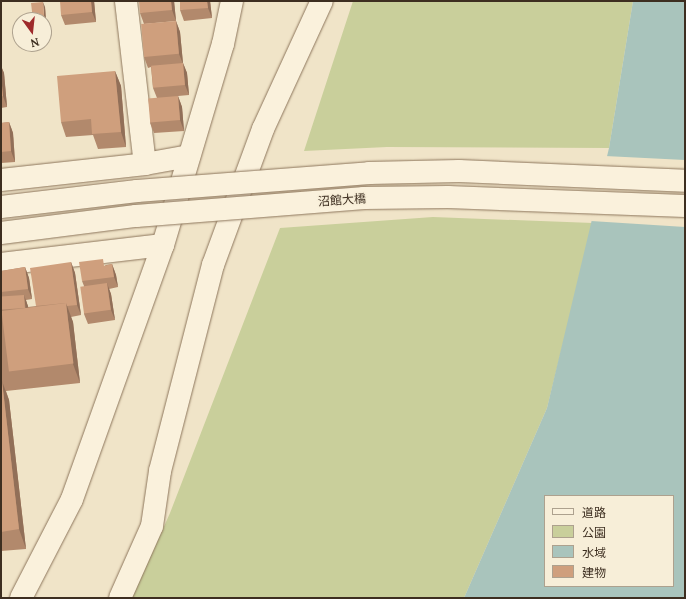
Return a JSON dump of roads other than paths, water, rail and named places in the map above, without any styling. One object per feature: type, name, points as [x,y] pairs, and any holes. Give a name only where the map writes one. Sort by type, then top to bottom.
[{"type":"street","points":[[126,1],[145,164]]},
{"type":"street","points":[[21,598],[72,499],[163,245],[223,44],[232,1]]},
{"type":"street","points":[[120,598],[152,526],[160,471],[213,265],[263,129],[322,1]]},
{"type":"street","points":[[1,180],[145,164],[190,156]]},
{"type":"street","name":"沼館大橋","points":[[1,207],[137,191],[369,173],[460,171],[685,181]]},
{"type":"street","name":"沼館大橋","points":[[1,233],[136,216],[364,198],[448,197],[685,206]]},
{"type":"street","points":[[1,264],[163,245]]},
{"type":"water","points":[[633,1],[685,1],[685,598],[464,598],[547,408],[609,148]]}]
